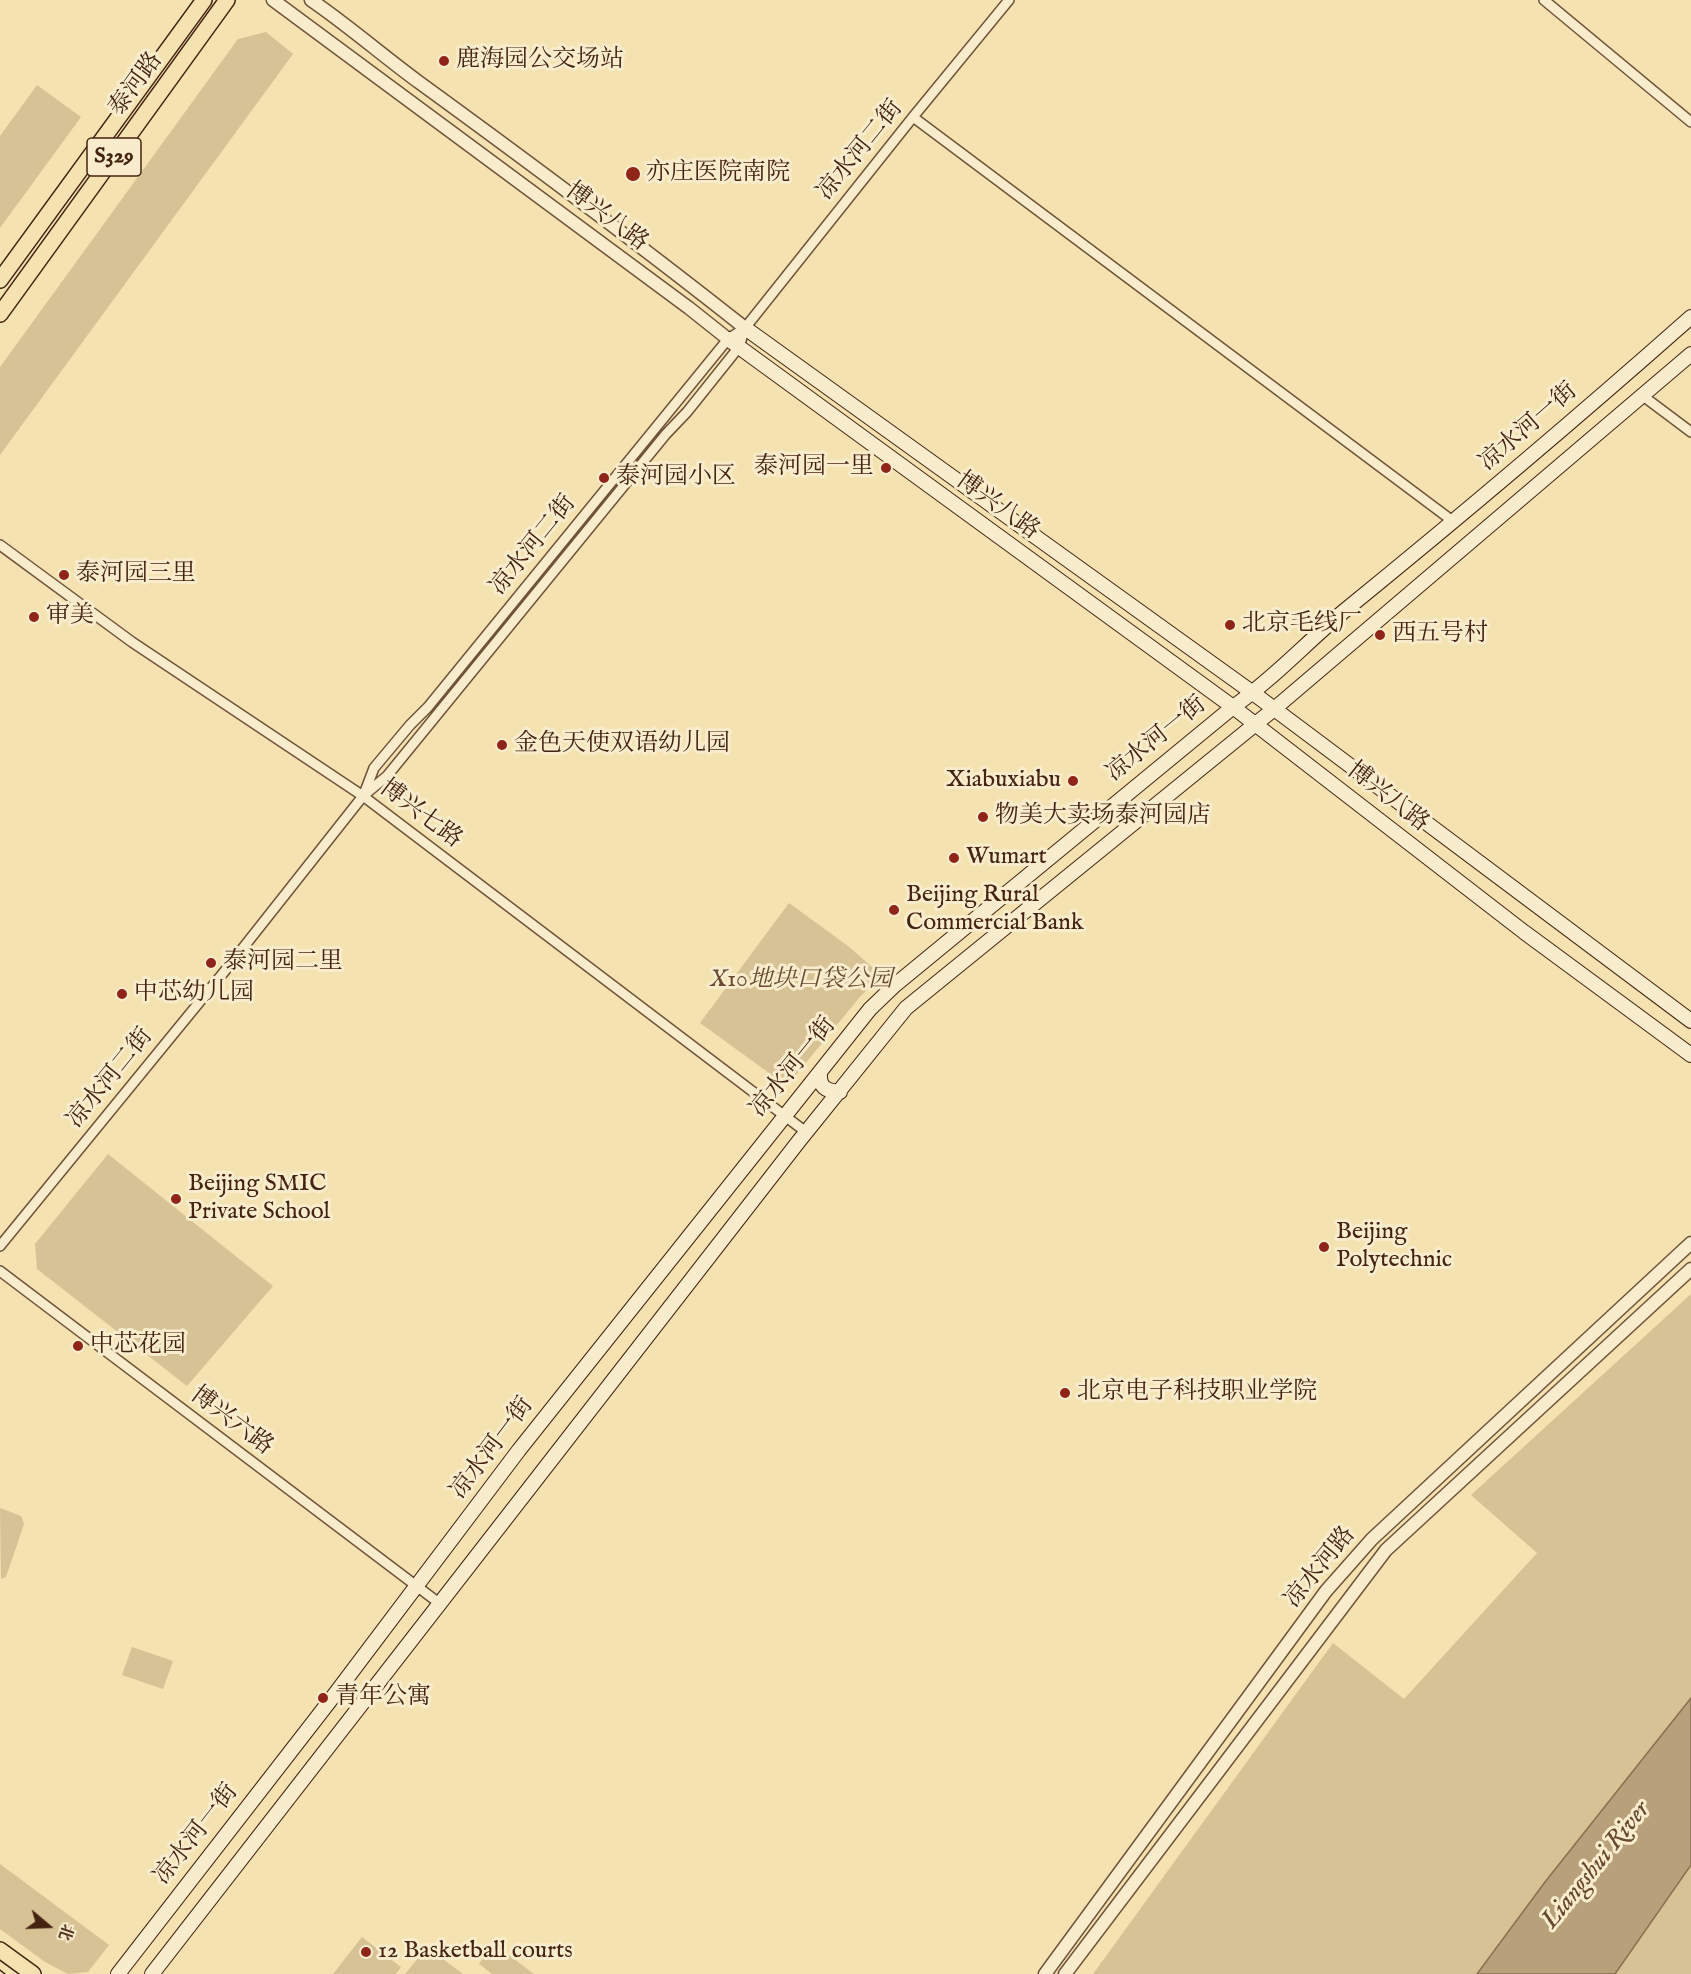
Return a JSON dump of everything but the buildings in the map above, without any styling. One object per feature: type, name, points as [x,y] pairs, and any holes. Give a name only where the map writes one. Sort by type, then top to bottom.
[{"type":"main road","name":"泰河路","points":[[0,280],[204,0]]},
{"type":"main road","name":"泰河路","points":[[0,314],[227,0]]},
{"type":"main road","name":"凉水河一街","points":[[117,1974],[417,1587],[519,1450],[870,1009],[895,985],[1253,693],[1322,630],[1454,522],[1691,317]]},
{"type":"main road","name":"博兴八路","points":[[745,328],[1253,693],[1691,1021]]},
{"type":"main road","name":"博兴八路","points":[[734,343],[1256,724],[1524,932],[1691,1054]]},
{"type":"main road","name":"凉水河一街","points":[[152,1974],[806,1132],[906,1008],[1256,724],[1691,354]]},
{"type":"main road","points":[[820,1072],[819,1081],[824,1088],[840,1092]]},
{"type":"main road","points":[[0,1950],[33,1974]]},
{"type":"street","name":"博兴八路","points":[[273,0],[734,343]]},
{"type":"street","name":"博兴八路","points":[[311,0],[359,34],[382,55],[745,328]]},
{"type":"street","name":"凉水河二街","points":[[0,1246],[224,972],[363,796],[387,776],[654,448],[687,412],[745,328],[1009,0]]},
{"type":"street","points":[[1544,0],[1691,122]]},
{"type":"street","points":[[913,117],[1454,522]]},
{"type":"street","name":"凉水河二街","points":[[363,796],[374,768],[734,343]]},
{"type":"street","points":[[1643,396],[1691,432]]},
{"type":"street","name":"博兴七路","points":[[0,545],[132,642],[363,796],[806,1132]]},
{"type":"street","name":"凉水河路","points":[[1045,1974],[1326,1591],[1372,1539],[1691,1243]]},
{"type":"street","name":"凉水河路","points":[[1065,1974],[1386,1550],[1691,1269]]},
{"type":"street","name":"博兴六路","points":[[0,1271],[439,1603]]},
{"type":"green space","points":[[266,32],[293,54],[0,455],[0,367],[238,39]]},
{"type":"green space","points":[[37,85],[81,117],[0,228],[0,136]]},
{"type":"green space","name":"X10地块口袋公园","points":[[789,903],[848,946],[881,975],[859,998],[795,1076],[776,1078],[700,1023]]},
{"type":"green space","points":[[108,1154],[273,1286],[187,1386],[37,1269],[35,1244]]},
{"type":"green space","points":[[1691,1294],[1691,1698],[1545,1882],[1477,1974],[1093,1974],[1333,1643],[1404,1699],[1537,1553],[1471,1495]]},
{"type":"green space","points":[[0,1508],[21,1516],[24,1524],[6,1577],[1,1579]]},
{"type":"green space","points":[[132,1647],[173,1661],[163,1689],[122,1675]]},
{"type":"green space","points":[[0,1864],[109,1945],[88,1972],[68,1974],[45,1962],[0,1929]]},
{"type":"green space","points":[[1691,1865],[1691,1974],[1615,1974]]},
{"type":"green space","name":"12 Basketball courts","points":[[362,1937],[401,1967],[396,1974],[333,1974]]},
{"type":"green space","points":[[493,1943],[534,1974],[492,1974],[479,1964]]},
{"type":"green space","points":[[427,1947],[463,1974],[405,1974]]},
{"type":"water","name":"Liangshui River","points":[[1691,1698],[1691,1865],[1615,1974],[1477,1974],[1545,1882]]},
{"type":"tram line","points":[[0,1970],[5,1974]]},
{"type":"place","name":"鹿海园公交场站","points":[[444,61]]},
{"type":"place","name":"亦庄医院南院","points":[[633,174]]},
{"type":"place","name":"泰河园一里","points":[[886,468]]},
{"type":"place","name":"泰河园小区","points":[[604,478]]},
{"type":"place","name":"泰河园三里","points":[[64,575]]},
{"type":"place","name":"审美","points":[[34,617]]},
{"type":"place","name":"北京毛线厂","points":[[1230,625]]},
{"type":"place","name":"西五号村","points":[[1380,635]]},
{"type":"place","name":"金色天使双语幼儿园","points":[[502,745]]},
{"type":"place","name":"Xiabuxiabu","points":[[1073,781]]},
{"type":"place","name":"物美大卖场泰河园店","points":[[983,817]]},
{"type":"place","name":"Wumart","points":[[954,858]]},
{"type":"place","name":"Beijing Rural Commercial Bank","points":[[894,910]]},
{"type":"place","name":"泰河园二里","points":[[211,963]]},
{"type":"place","name":"中芯幼儿园","points":[[122,994]]},
{"type":"place","name":"Beijing SMIC Private School","points":[[176,1199]]},
{"type":"place","name":"Beijing Polytechnic","points":[[1324,1247]]},
{"type":"place","name":"中芯花园","points":[[78,1346]]},
{"type":"place","name":"北京电子科技职业学院","points":[[1065,1393]]},
{"type":"place","name":"青年公寓","points":[[323,1698]]},
{"type":"place","name":"12 Basketball courts","points":[[366,1952]]}]
